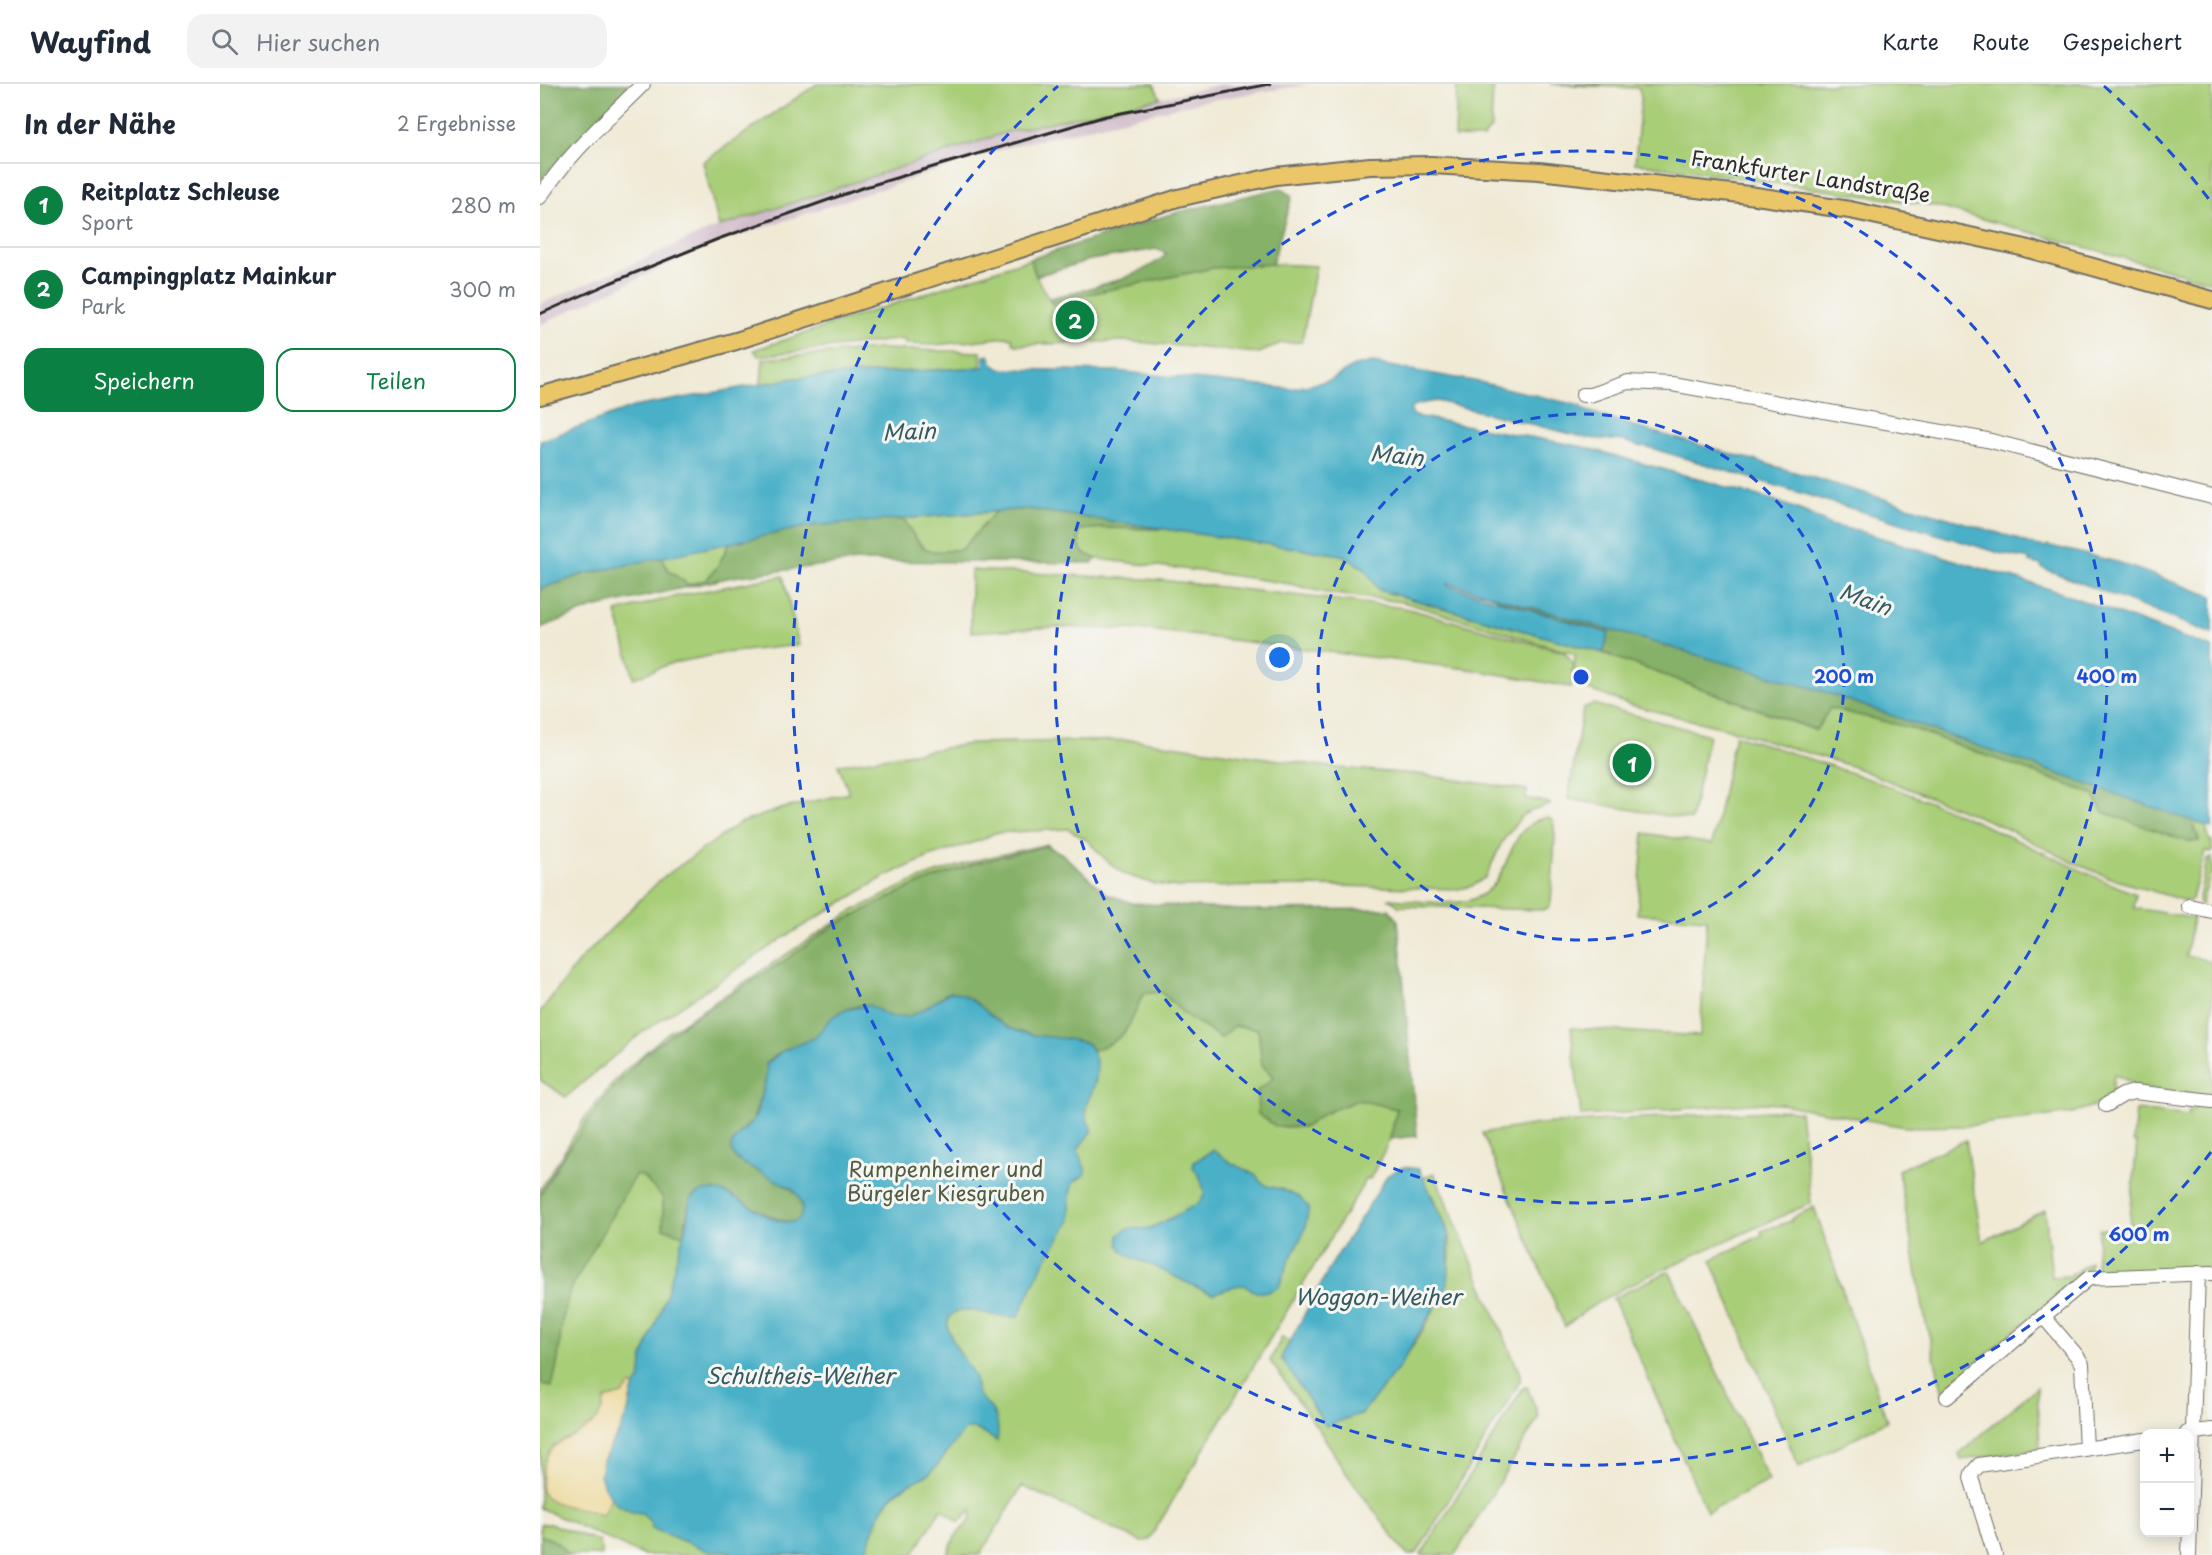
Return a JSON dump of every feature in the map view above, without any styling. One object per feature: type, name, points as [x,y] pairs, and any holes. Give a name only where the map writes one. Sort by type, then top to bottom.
[{"type":"main road","name":"Frankfurter Landstraße","points":[[1398,160],[1458,155],[1534,160],[1743,184],[1840,198],[1979,226],[2212,290]]},
{"type":"main road","name":"Frankfurter Landstraße","points":[[1398,160],[1539,171],[1749,195],[1850,210],[1978,237],[2212,300]]},
{"type":"main road","points":[[540,385],[728,333],[1189,184],[1284,165],[1398,160]]},
{"type":"main road","points":[[540,396],[736,341],[1178,198],[1238,183],[1290,174],[1398,160]]},
{"type":"street","points":[[540,197],[588,138],[643,84]]},
{"type":"street","points":[[1583,395],[1595,394],[1628,382],[1672,384],[1976,438],[2212,497]]},
{"type":"street","points":[[2189,906],[2212,911]]},
{"type":"street","points":[[2106,1106],[2123,1095],[2134,1092],[2212,1101]]},
{"type":"street","points":[[1947,1396],[2092,1277],[2205,1273],[2190,1429]]},
{"type":"street","points":[[2043,1316],[2082,1365],[2086,1449]]},
{"type":"street","points":[[2194,1432],[2212,1430]]},
{"type":"street","points":[[1995,1555],[1971,1478],[1979,1465],[2140,1441]]},
{"type":"street","points":[[2189,1555],[2190,1483]]},
{"type":"shaded area","points":[[1222,84],[1310,84],[1204,101],[1012,146],[707,246],[540,325],[540,304],[709,230],[1007,132]]},
{"type":"green space","points":[[540,84],[631,84],[547,172],[540,183]]},
{"type":"green space","points":[[817,84],[1154,84],[1160,98],[1007,132],[719,227],[703,162]]},
{"type":"green space","points":[[1457,84],[1500,84],[1493,89],[1491,128],[1483,138],[1455,137]]},
{"type":"green space","points":[[1550,84],[2212,84],[2212,282],[1931,205],[1635,163],[1641,97],[1639,88]]},
{"type":"green space","points":[[1281,188],[1292,196],[1272,264],[1213,268],[1079,296],[1052,304],[1050,298],[1127,277],[1155,263],[1167,254],[1156,249],[1090,260],[1036,276],[1030,259],[1174,213]]},
{"type":"green space","points":[[1030,259],[1036,276],[1052,304],[1079,296],[1213,268],[1272,264],[1316,266],[1302,342],[1281,343],[1259,353],[1125,341],[1016,345],[1012,338],[1007,337],[936,345],[905,344],[904,339],[758,356],[754,350]]},
{"type":"green space","points":[[879,349],[981,352],[981,367],[795,378],[761,384],[763,359]]},
{"type":"green space","points":[[1028,509],[1164,529],[1079,530],[1079,544],[1083,553],[1097,559],[1092,563],[856,561],[732,577],[593,608],[540,628],[540,589],[584,574],[661,557],[669,571],[688,585],[706,580],[718,566],[730,542],[810,526],[891,519],[905,521],[917,540],[927,549],[940,551],[962,549],[995,512]]},
{"type":"green space","points":[[995,512],[962,549],[940,551],[933,551],[922,546],[905,521],[891,519]]},
{"type":"green space","points":[[1164,529],[1342,555],[1364,568],[1379,590],[1603,653],[1815,730],[1830,708],[1911,728],[2093,794],[2103,812],[2199,840],[2193,821],[2206,825],[2209,840],[2212,841],[2212,852],[2205,851],[2192,899],[2188,902],[2113,879],[2072,862],[1997,824],[1854,767],[1736,731],[1630,705],[1579,686],[1574,680],[1575,654],[1403,602],[1326,593],[1290,584],[1208,572],[1097,559],[1083,554],[1079,544],[1079,530]]},
{"type":"green space","points":[[730,542],[718,566],[706,580],[688,585],[669,571],[661,557]]},
{"type":"green space","points":[[971,570],[1161,580],[1405,608],[1564,652],[1573,663],[1571,687],[1468,669],[1150,630],[1057,627],[971,632]]},
{"type":"green space","points":[[783,576],[799,645],[724,653],[669,664],[634,678],[616,612],[677,596]]},
{"type":"green space","points":[[1497,597],[1822,691],[2193,821],[2199,841],[2188,842],[2103,812],[2093,794],[1911,728],[1830,708],[1816,730],[1603,653],[1608,632],[1496,599]]},
{"type":"green space","points":[[1593,704],[1709,735],[1691,820],[1568,799],[1583,708]]},
{"type":"green space","points":[[1735,735],[1883,784],[1970,819],[2136,894],[2134,908],[2193,918],[2186,956],[2212,961],[2212,1096],[2142,1088],[2114,1074],[2112,1097],[2101,1103],[2072,1113],[1965,1126],[1905,1127],[1781,1104],[1762,1103],[1581,1116],[1571,1028],[1700,1036],[1707,919],[1637,914],[1644,833],[1712,844]]},
{"type":"green space","points":[[1135,740],[1338,768],[1416,774],[1527,790],[1526,798],[1550,803],[1550,805],[1530,811],[1521,817],[1502,842],[1486,877],[1472,886],[1458,889],[1334,886],[1176,887],[1154,884],[1124,874],[1106,860],[1087,840],[1068,829],[994,833],[984,839],[929,857],[884,877],[783,938],[640,1034],[566,1097],[540,1080],[540,1012],[580,960],[661,879],[740,823],[781,809],[849,793],[838,765],[975,743]]},
{"type":"green space","points":[[1547,817],[1553,821],[1555,835],[1551,903],[1548,908],[1542,910],[1399,906],[1389,899],[1454,903],[1473,899],[1487,892],[1503,869],[1522,832],[1532,823]]},
{"type":"green space","name":"Rumpenheimer und Bürgeler Kiesgruben","points":[[1047,844],[1110,900],[1234,1026],[1258,1029],[1262,1064],[1274,1078],[1257,1091],[1323,1114],[1358,1099],[1397,1109],[1390,1139],[1370,1179],[1367,1178],[1149,1540],[1142,1542],[1022,1486],[980,1555],[947,1555],[955,1537],[971,1519],[972,1509],[959,1522],[941,1509],[913,1555],[643,1555],[540,1508],[540,1190],[585,1118],[623,1072],[666,1034],[849,913],[909,883],[936,873],[977,860]]},
{"type":"green space","points":[[1045,846],[1061,853],[1107,894],[1132,903],[1241,910],[1389,909],[1398,920],[1417,1136],[1390,1139],[1397,1109],[1358,1100],[1323,1114],[1305,1127],[1277,1127],[1258,1114],[1257,1091],[1274,1078],[1262,1065],[1258,1029],[1234,1026],[1221,1038],[1185,1015],[1161,992],[1143,994],[1126,1030],[1113,1042],[1093,1050],[1083,1042],[1041,1037],[1016,1031],[997,1022],[970,999],[945,994],[928,1008],[914,1015],[899,1018],[870,1006],[853,1007],[839,1013],[814,1038],[783,1051],[766,1064],[768,1072],[753,1120],[740,1132],[739,1161],[793,1191],[802,1204],[801,1217],[794,1222],[782,1220],[717,1191],[706,1192],[691,1198],[683,1235],[663,1228],[663,1198],[642,1176],[635,1175],[570,1290],[562,1322],[558,1360],[552,1387],[540,1383],[540,1195],[564,1155],[607,1095],[644,1055],[688,1021],[781,963],[835,925],[913,886],[976,863]]},
{"type":"green space","points":[[2212,857],[2212,870],[2201,905],[2198,902],[2207,860]]},
{"type":"green space","points":[[2195,1104],[2212,1106],[2212,1268],[2100,1272],[2096,1266],[2099,1229],[2129,1228],[2137,1143],[2133,1142],[2136,1110],[2188,1116],[2189,1110],[2194,1110]]},
{"type":"green space","points":[[1787,1110],[1800,1112],[1811,1203],[1627,1286],[1601,1301],[1565,1327],[1482,1133],[1539,1124]]},
{"type":"green space","points":[[1966,1140],[1982,1242],[2045,1210],[2052,1277],[2069,1276],[2090,1262],[2089,1268],[1959,1378],[1950,1383],[1952,1387],[1943,1394],[1925,1318],[1898,1170]]},
{"type":"green space","points":[[1434,1173],[1520,1374],[1520,1381],[1417,1553],[1410,1555],[1406,1554],[1344,1470],[1324,1437],[1270,1361],[1282,1337],[1290,1342],[1281,1358],[1359,1415],[1362,1413],[1424,1329],[1446,1280],[1450,1255],[1448,1232],[1423,1178]]},
{"type":"green space","points":[[1814,1207],[1887,1421],[1799,1467],[1711,1260],[1762,1235],[1761,1231],[1791,1221],[1792,1218]]},
{"type":"green space","points":[[1669,1271],[1769,1481],[1707,1512],[1613,1298]]},
{"type":"green space","points":[[1527,1387],[1539,1417],[1455,1555],[1421,1555],[1523,1388]]},
{"type":"green space","points":[[2037,1387],[2040,1449],[1961,1460],[1959,1454]]},
{"type":"green space","points":[[540,1524],[551,1524],[600,1542],[602,1555],[568,1555],[556,1542],[540,1536]]},
{"type":"green space","points":[[540,1536],[556,1542],[568,1555],[540,1555]]},
{"type":"sand","points":[[631,1385],[635,1387],[628,1412],[608,1449],[604,1487],[611,1497],[602,1516],[589,1510],[561,1504],[546,1497],[541,1481],[548,1453],[560,1442],[593,1423],[600,1415],[605,1399],[622,1394]]},
{"type":"water","name":"Main","points":[[989,355],[993,364],[1000,369],[1116,371],[1292,389],[1331,380],[1354,366],[1372,363],[1479,382],[1581,406],[1581,409],[1639,428],[1764,463],[2030,544],[2046,547],[2047,545],[2117,562],[2212,596],[2212,634],[2042,568],[2041,565],[2029,562],[2030,559],[2003,554],[1644,446],[1625,441],[1587,438],[1437,401],[1418,404],[1411,408],[1415,416],[1584,447],[1773,500],[1805,512],[1830,525],[1862,532],[2053,590],[2212,648],[2212,828],[1822,691],[1448,583],[1447,585],[1609,633],[1603,653],[1379,590],[1364,568],[1342,555],[1028,509],[810,526],[584,574],[540,589],[540,441],[633,407],[795,378],[984,367],[984,356]]},
{"type":"water","name":"Schultheis-Weiher","points":[[950,992],[958,993],[974,1001],[1002,1024],[1019,1032],[1088,1044],[1094,1054],[1097,1072],[1086,1107],[1087,1119],[1092,1130],[1078,1152],[1086,1171],[1073,1183],[1070,1193],[1070,1221],[1043,1264],[1018,1317],[1002,1317],[965,1310],[951,1316],[948,1323],[954,1343],[975,1378],[977,1392],[996,1417],[997,1441],[976,1429],[966,1429],[931,1472],[907,1485],[891,1498],[879,1515],[866,1555],[732,1555],[728,1551],[710,1552],[651,1528],[652,1524],[642,1513],[632,1512],[616,1504],[604,1487],[600,1475],[603,1460],[619,1432],[628,1412],[632,1392],[640,1378],[643,1357],[666,1296],[688,1218],[691,1198],[703,1191],[715,1190],[775,1219],[793,1222],[798,1219],[802,1210],[793,1189],[739,1161],[731,1149],[735,1139],[753,1120],[765,1084],[766,1064],[784,1050],[814,1038],[832,1017],[845,1010],[869,1005],[891,1017],[910,1016]]},
{"type":"water","points":[[1213,1150],[1233,1164],[1256,1175],[1267,1186],[1299,1197],[1309,1208],[1304,1232],[1279,1287],[1268,1292],[1256,1292],[1243,1285],[1213,1294],[1133,1258],[1120,1246],[1119,1235],[1127,1229],[1153,1227],[1200,1202],[1205,1194],[1200,1177],[1193,1167],[1194,1162]]},
{"type":"water","name":"Woggon-Weiher","points":[[1403,1167],[1419,1169],[1448,1232],[1447,1286],[1398,1369],[1362,1413],[1326,1426],[1281,1358],[1330,1267],[1388,1175]]},
{"type":"railway","points":[[540,314],[718,239],[862,188],[1106,116],[1270,84]]},
{"type":"place","name":"Campingplatz Mainkur","points":[[1075,320]]},
{"type":"place","name":"Reitplatz Schleuse","points":[[1632,763]]}]
